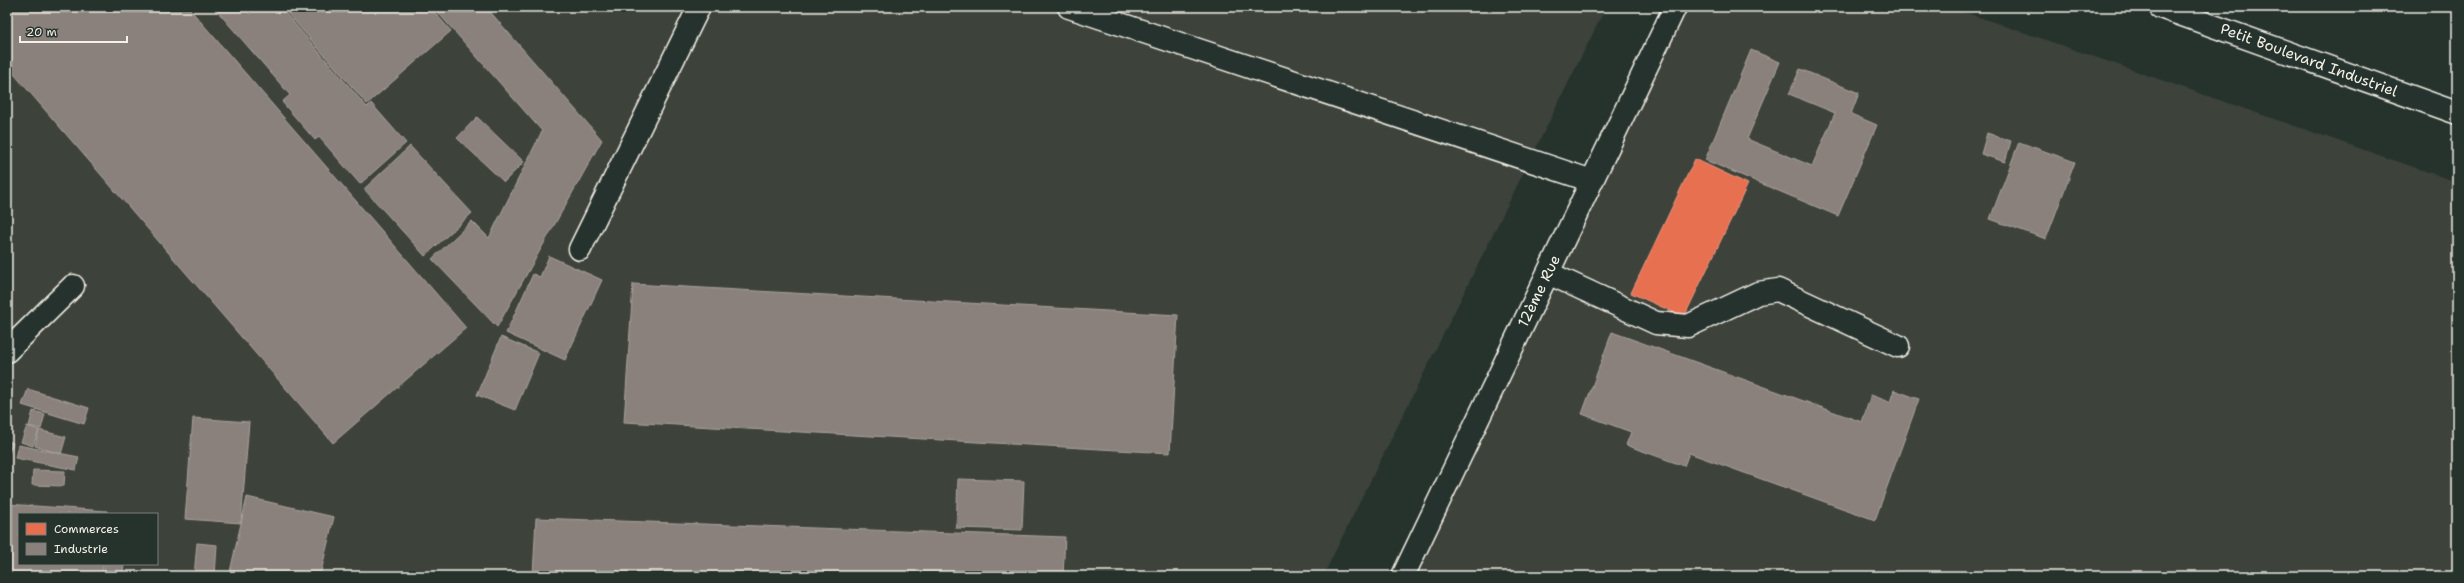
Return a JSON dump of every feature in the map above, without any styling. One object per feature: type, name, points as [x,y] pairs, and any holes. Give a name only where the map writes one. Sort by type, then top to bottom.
[{"type":"street","points":[[580,249],[699,7]]},
{"type":"street","points":[[1070,7],[1592,181]]},
{"type":"street","name":"12ème Rue","points":[[1403,576],[1675,7]]},
{"type":"street","name":"Petit Boulevard Industriel","points":[[2160,7],[2457,113]]},
{"type":"street","points":[[1548,273],[1656,323],[1688,326],[1758,293],[1778,290],[1898,346]]},
{"type":"street","points":[[7,351],[73,286]]},
{"type":"shaded area","points":[[7,7],[1606,7],[1323,576],[7,576]]},
{"type":"shaded area","points":[[1684,7],[1950,7],[2457,182],[2457,576],[1410,576]]},
{"type":"building: Commerces","points":[[1695,159],[1748,184],[1684,317],[1631,293]]},
{"type":"building: Industrie","points":[[7,7],[188,7],[466,328],[333,443],[7,66]]},
{"type":"building: Industrie","points":[[224,7],[244,7],[250,14],[258,7],[280,7],[367,107],[371,103],[406,143],[360,184],[319,137],[315,140],[282,102],[290,95],[218,12]]},
{"type":"building: Industrie","points":[[282,7],[430,7],[451,31],[367,104]]},
{"type":"building: Industrie","points":[[433,7],[486,7],[602,140],[497,327],[432,259],[472,221],[489,238],[542,131]]},
{"type":"building: Industrie","points":[[1751,50],[1780,62],[1747,139],[1812,166],[1835,113],[1789,94],[1800,69],[1859,93],[1851,114],[1877,125],[1838,216],[1705,160]]},
{"type":"building: Industrie","points":[[477,117],[524,162],[504,182],[457,138]]},
{"type":"building: Industrie","points":[[1987,133],[2011,141],[2005,162],[1981,154]]},
{"type":"building: Industrie","points":[[2019,142],[2075,162],[2046,239],[1990,219]]},
{"type":"building: Industrie","points":[[410,146],[472,213],[425,256],[364,189]]},
{"type":"building: Industrie","points":[[549,256],[602,280],[565,360],[506,333],[533,274],[540,277]]},
{"type":"building: Industrie","points":[[633,284],[1178,315],[1170,453],[624,422]]},
{"type":"building: Industrie","points":[[1612,332],[1862,422],[1871,395],[1890,402],[1894,390],[1919,399],[1875,520],[1689,453],[1684,466],[1626,445],[1631,432],[1582,414]]},
{"type":"building: Industrie","points":[[501,337],[539,353],[515,410],[477,395]]},
{"type":"building: Industrie","points":[[28,389],[89,408],[84,424],[22,405]]},
{"type":"building: Industrie","points":[[33,411],[45,414],[41,429],[29,426]]},
{"type":"building: Industrie","points":[[193,418],[249,422],[241,523],[185,519]]},
{"type":"building: Industrie","points":[[27,426],[39,430],[33,446],[21,442]]},
{"type":"building: Industrie","points":[[39,430],[66,437],[61,454],[35,446]]},
{"type":"building: Industrie","points":[[7,440],[13,443],[7,458]]},
{"type":"building: Industrie","points":[[18,445],[79,457],[76,470],[15,458]]},
{"type":"building: Industrie","points":[[33,470],[65,471],[64,486],[32,485]]},
{"type":"building: Industrie","points":[[958,479],[1024,481],[1022,530],[956,528]]},
{"type":"building: Industrie","points":[[247,497],[334,517],[320,576],[229,576]]},
{"type":"building: Industrie","points":[[7,504],[107,511],[107,513],[18,513],[18,565],[103,565],[102,576],[7,575]]},
{"type":"building: Industrie","points":[[536,518],[1065,537],[1063,576],[533,576]]},
{"type":"building: Industrie","points":[[197,543],[217,545],[215,576],[194,576]]},
{"type":"building: Industrie","points":[[104,565],[124,565],[123,576],[104,576]]}]
